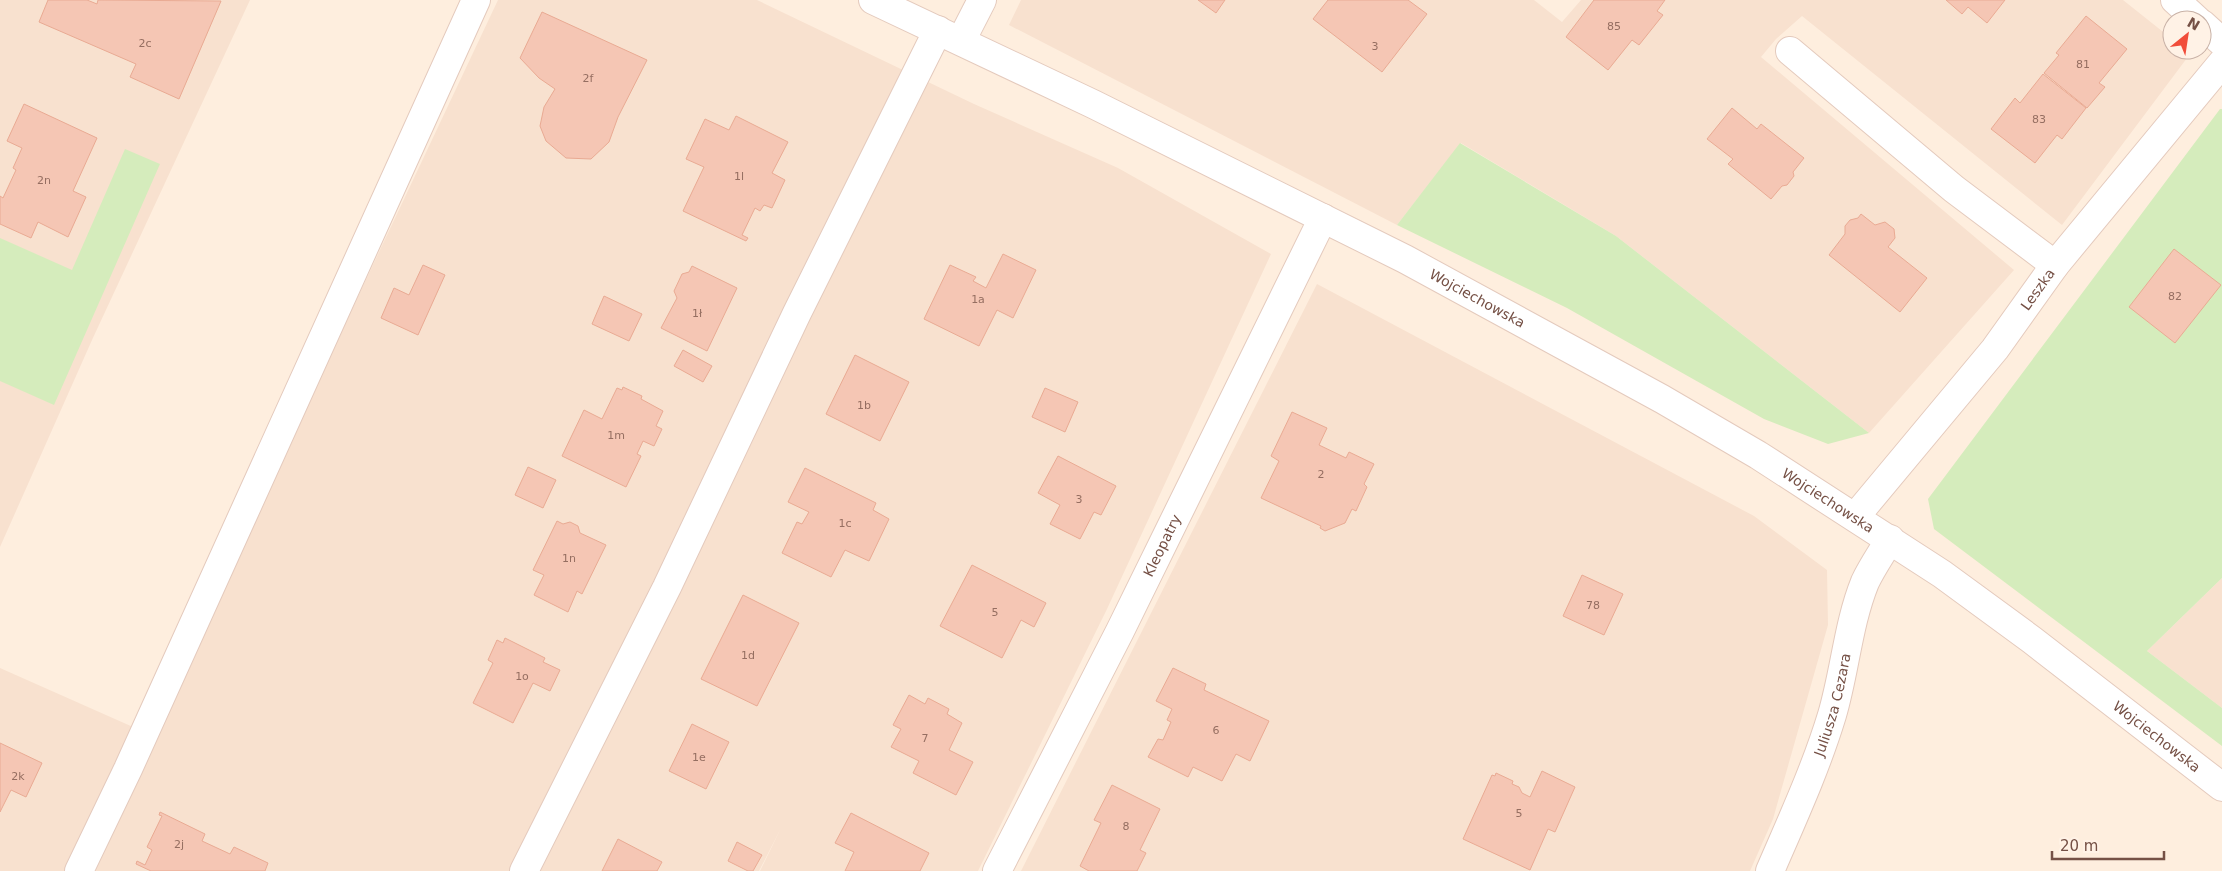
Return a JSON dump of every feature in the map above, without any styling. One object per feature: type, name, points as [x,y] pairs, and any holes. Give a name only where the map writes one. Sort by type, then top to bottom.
[{"type":"street","points":[[79,871],[132,760],[476,0]]},
{"type":"street","name":"Wojciechowska","points":[[873,0],[1093,104],[1405,259],[1670,404],[1758,455],[1942,574],[2032,640],[2222,787]]},
{"type":"street","points":[[524,871],[667,587],[797,314],[950,36],[982,0]]},
{"type":"street","points":[[2175,0],[2186,10]]},
{"type":"street","points":[[2212,33],[2222,42]]},
{"type":"street","points":[[1790,51],[1954,189],[2055,265]]},
{"type":"street","name":"Leszka","points":[[1855,516],[1995,349],[2055,265],[2222,63]]},
{"type":"street","name":"Kleopatry","points":[[997,871],[1120,631],[1323,218]]},
{"type":"street","name":"Juliusza Cezara","points":[[1770,871],[1814,766],[1831,718],[1843,674],[1859,599],[1866,580],[1890,539]]},
{"type":"shaded area","points":[[0,0],[250,0],[92,340],[0,547]]},
{"type":"shaded area","points":[[498,0],[757,0],[974,104],[1118,168],[1271,254],[1107,609],[978,871],[760,871],[781,828],[759,871],[0,871],[0,668],[151,735]]},
{"type":"shaded area","points":[[1021,0],[1534,0],[1562,22],[1581,0],[2123,0],[2162,31],[2162,60],[2186,60],[2062,225],[1802,16],[1776,39],[1761,57],[2014,270],[1869,433],[1616,236],[1461,143],[1397,225],[1009,25]]},
{"type":"shaded area","points":[[1317,284],[1754,516],[1827,570],[1828,625],[1773,819],[1750,871],[1021,871]]},
{"type":"shaded area","points":[[2222,578],[2222,708],[2147,651]]},
{"type":"green space","points":[[2220,109],[2222,109],[2222,578],[2147,651],[2222,708],[2222,746],[1934,529],[1928,499]]},
{"type":"green space","points":[[1460,143],[1616,236],[1869,433],[1828,444],[1764,419],[1567,308],[1397,225]]},
{"type":"green space","points":[[125,149],[160,164],[54,405],[0,381],[0,238],[72,270]]},
{"type":"building","points":[[48,0],[87,0],[97,4],[98,0],[221,1],[179,99],[130,77],[136,64],[39,22]]},
{"type":"building","points":[[1198,0],[1225,0],[1216,13]]},
{"type":"building","points":[[1328,0],[1408,0],[1427,14],[1382,72],[1313,19]]},
{"type":"building","points":[[1594,0],[1665,0],[1657,11],[1663,15],[1639,45],[1632,40],[1608,70],[1566,37]]},
{"type":"building","points":[[1946,0],[2005,0],[1987,23],[1968,7],[1962,14]]},
{"type":"building","points":[[542,12],[647,60],[618,117],[609,142],[591,159],[566,158],[546,141],[540,126],[544,107],[555,89],[539,78],[520,58]]},
{"type":"building","points":[[2086,16],[2127,49],[2099,83],[2105,87],[2087,108],[2044,73],[2059,55],[2056,53]]},
{"type":"building","points":[[2043,74],[2086,108],[2062,139],[2057,135],[2035,163],[1991,129],[2015,98],[2020,103]]},
{"type":"building","points":[[24,104],[97,138],[73,191],[86,197],[68,237],[38,222],[31,238],[0,224],[0,196],[3,198],[16,170],[13,168],[22,148],[7,141]]},
{"type":"building","points":[[1732,108],[1757,129],[1761,124],[1804,158],[1793,172],[1794,176],[1787,185],[1782,186],[1771,199],[1728,164],[1733,159],[1707,139]]},
{"type":"building","points":[[736,116],[788,142],[772,173],[785,180],[772,208],[764,205],[760,211],[755,208],[742,235],[748,238],[746,241],[683,211],[704,167],[686,159],[705,119],[729,130]]},
{"type":"building","points":[[1861,214],[1875,225],[1885,222],[1894,229],[1895,238],[1888,247],[1927,278],[1900,312],[1829,255],[1845,234],[1845,226],[1850,220],[1858,218]]},
{"type":"building","points":[[2174,249],[2221,285],[2175,343],[2129,307]]},
{"type":"building","points":[[1003,254],[1036,270],[1013,318],[997,310],[979,346],[924,319],[950,265],[976,277],[973,281],[986,288]]},
{"type":"building","points":[[423,265],[445,275],[418,335],[381,318],[394,288],[409,295]]},
{"type":"building","points":[[692,266],[737,288],[707,351],[661,328],[677,298],[674,291],[682,274],[689,272]]},
{"type":"building","points":[[604,296],[642,314],[629,341],[592,324]]},
{"type":"building","points":[[683,350],[712,366],[703,382],[674,366]]},
{"type":"building","points":[[855,355],[909,382],[880,441],[826,414]]},
{"type":"building","points":[[623,387],[642,396],[641,399],[663,411],[656,426],[662,429],[654,446],[643,441],[637,454],[641,456],[626,487],[562,456],[584,410],[602,419],[617,388],[622,390]]},
{"type":"building","points":[[1045,388],[1078,402],[1065,432],[1032,417]]},
{"type":"building","points":[[1292,412],[1327,428],[1319,445],[1346,458],[1349,452],[1374,464],[1364,484],[1367,487],[1356,511],[1352,509],[1345,523],[1325,531],[1320,528],[1321,526],[1261,498],[1279,461],[1271,456]]},
{"type":"building","points":[[1058,456],[1116,486],[1101,515],[1094,512],[1080,539],[1050,524],[1060,505],[1038,493]]},
{"type":"building","points":[[528,467],[556,480],[543,508],[515,495]]},
{"type":"building","points":[[805,468],[876,503],[873,510],[889,519],[869,561],[845,550],[831,577],[782,553],[797,522],[802,524],[809,512],[788,502]]},
{"type":"building","points":[[557,521],[563,524],[570,522],[578,526],[580,533],[606,545],[582,594],[577,591],[568,612],[534,595],[544,575],[533,570]]},
{"type":"building","points":[[972,565],[1046,603],[1034,627],[1021,620],[1002,658],[940,626]]},
{"type":"building","points":[[1582,575],[1623,594],[1604,635],[1563,616]]},
{"type":"building","points":[[743,595],[799,623],[757,706],[701,679]]},
{"type":"building","points":[[505,638],[545,658],[543,662],[560,670],[550,691],[533,683],[513,723],[473,703],[493,663],[488,660],[497,640],[503,643]]},
{"type":"building","points":[[1173,668],[1206,684],[1204,690],[1269,721],[1250,761],[1236,754],[1222,781],[1193,767],[1188,777],[1148,757],[1158,739],[1163,740],[1171,722],[1167,720],[1172,709],[1156,701]]},
{"type":"building","points":[[909,695],[925,704],[928,698],[949,709],[947,714],[962,723],[949,750],[973,762],[956,795],[913,773],[919,761],[891,747],[901,729],[893,725]]},
{"type":"building","points":[[692,724],[729,742],[706,789],[669,771]]},
{"type":"building","points":[[0,743],[42,763],[26,797],[11,790],[0,812]]},
{"type":"building","points":[[1542,771],[1575,787],[1555,832],[1548,829],[1530,870],[1463,839],[1492,775],[1495,776],[1496,773],[1513,781],[1512,784],[1519,787],[1522,793],[1530,797]]},
{"type":"building","points":[[1112,785],[1160,809],[1140,850],[1146,853],[1137,871],[1089,871],[1080,866],[1101,823],[1094,820]]},
{"type":"building","points":[[160,812],[205,834],[202,841],[230,854],[234,847],[268,863],[265,871],[151,871],[136,864],[137,861],[145,865],[152,850],[147,847],[162,816],[159,815]]},
{"type":"building","points":[[851,813],[929,853],[920,871],[845,871],[854,852],[835,843]]},
{"type":"building","points":[[618,839],[662,862],[657,871],[602,871]]},
{"type":"building","points":[[737,842],[762,855],[753,871],[748,871],[728,861]]}]
